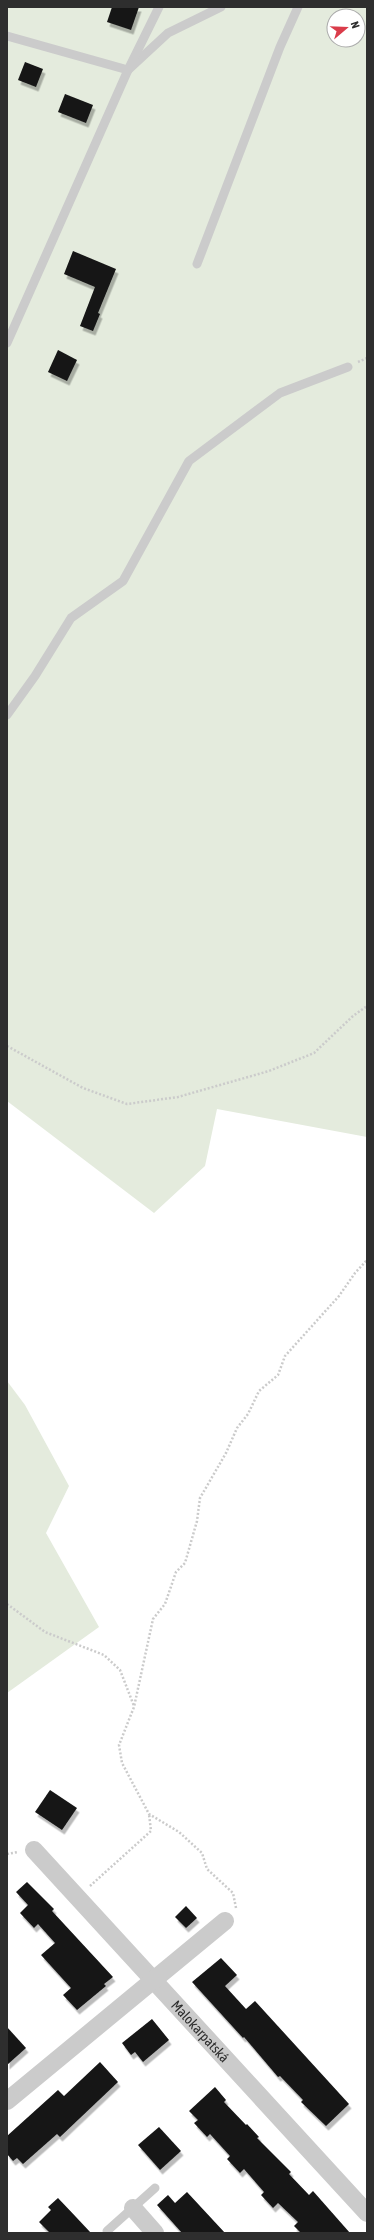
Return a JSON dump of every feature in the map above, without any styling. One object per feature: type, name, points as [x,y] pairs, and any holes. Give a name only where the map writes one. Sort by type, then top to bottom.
[{"type":"street","name":"Malokarpatská","points":[[34,1850],[367,2213]]},
{"type":"street","points":[[7,2101],[225,1921]]},
{"type":"street","points":[[133,2208],[155,2233]]},
{"type":"lane","points":[[7,343],[128,70],[159,7]]},
{"type":"lane","points":[[128,70],[168,33],[221,7]]},
{"type":"lane","points":[[197,264],[280,47],[298,7]]},
{"type":"lane","points":[[7,36],[128,70]]},
{"type":"lane","points":[[7,715],[35,676],[71,618],[122,581],[189,461],[280,393],[348,367]]},
{"type":"lane","points":[[107,2231],[155,2188]]},
{"type":"path","points":[[7,1046],[83,1088],[127,1104],[178,1097],[275,1069],[314,1053],[353,1016],[367,1006]]},
{"type":"path","points":[[88,1887],[151,1830],[149,1814],[122,1763],[119,1745],[134,1706],[153,1619],[165,1604],[176,1572],[185,1562],[197,1521],[200,1498],[226,1453],[237,1428],[248,1414],[259,1391],[278,1375],[285,1356],[339,1296],[354,1273],[367,1260]]},
{"type":"path","points":[[7,1604],[45,1632],[104,1655],[120,1670],[134,1706]]},
{"type":"path","points":[[149,1814],[179,1832],[202,1853],[207,1869],[233,1893],[236,1908],[225,1921]]},
{"type":"shaded area","points":[[7,7],[367,7],[367,1137],[217,1109],[205,1166],[154,1213],[7,1101]]},
{"type":"shaded area","points":[[7,1381],[25,1405],[69,1486],[46,1533],[99,1627],[7,1693]]},
{"type":"building","points":[[112,7],[139,7],[131,30],[107,22]]},
{"type":"building","points":[[25,62],[43,69],[36,87],[18,80]]},
{"type":"building","points":[[65,94],[93,105],[86,123],[58,112]]},
{"type":"building","points":[[73,251],[116,269],[98,313],[100,314],[93,331],[80,326],[95,287],[64,274]]},
{"type":"building","points":[[58,350],[77,360],[67,381],[48,372]]},
{"type":"building","points":[[50,1790],[77,1808],[62,1830],[35,1812]]},
{"type":"building","points":[[27,1882],[54,1909],[52,1911],[113,1977],[104,1984],[106,1986],[77,2010],[63,1995],[71,1988],[41,1955],[55,1943],[38,1924],[34,1928],[20,1913],[28,1905],[16,1892]]},
{"type":"building","points":[[186,1906],[197,1918],[186,1928],[175,1917]]},
{"type":"building","points":[[221,1958],[237,1975],[225,1986],[246,2009],[255,2001],[349,2104],[326,2126],[301,2102],[303,2100],[280,2076],[278,2077],[244,2037],[243,2038],[192,1982]]},
{"type":"building","points":[[152,2019],[169,2040],[143,2062],[135,2052],[131,2055],[122,2043]]},
{"type":"building","points":[[7,2027],[26,2048],[7,2065]]},
{"type":"building","points":[[100,2062],[118,2082],[60,2137],[57,2134],[23,2164],[17,2158],[13,2161],[7,2154],[7,2136],[58,2090],[64,2096]]},
{"type":"building","points":[[215,2087],[226,2100],[224,2102],[246,2125],[247,2124],[259,2137],[257,2138],[291,2172],[289,2174],[309,2195],[313,2191],[350,2233],[301,2233],[294,2226],[298,2222],[278,2203],[273,2208],[261,2195],[264,2192],[244,2169],[240,2173],[227,2159],[230,2156],[210,2134],[207,2137],[194,2123],[198,2120],[189,2111]]},
{"type":"building","points":[[159,2127],[181,2151],[160,2170],[138,2145]]},
{"type":"building","points":[[187,2192],[225,2233],[182,2233],[157,2205],[168,2195],[175,2203]]},
{"type":"building","points":[[58,2198],[91,2233],[50,2233],[39,2222],[51,2210],[48,2207]]}]
